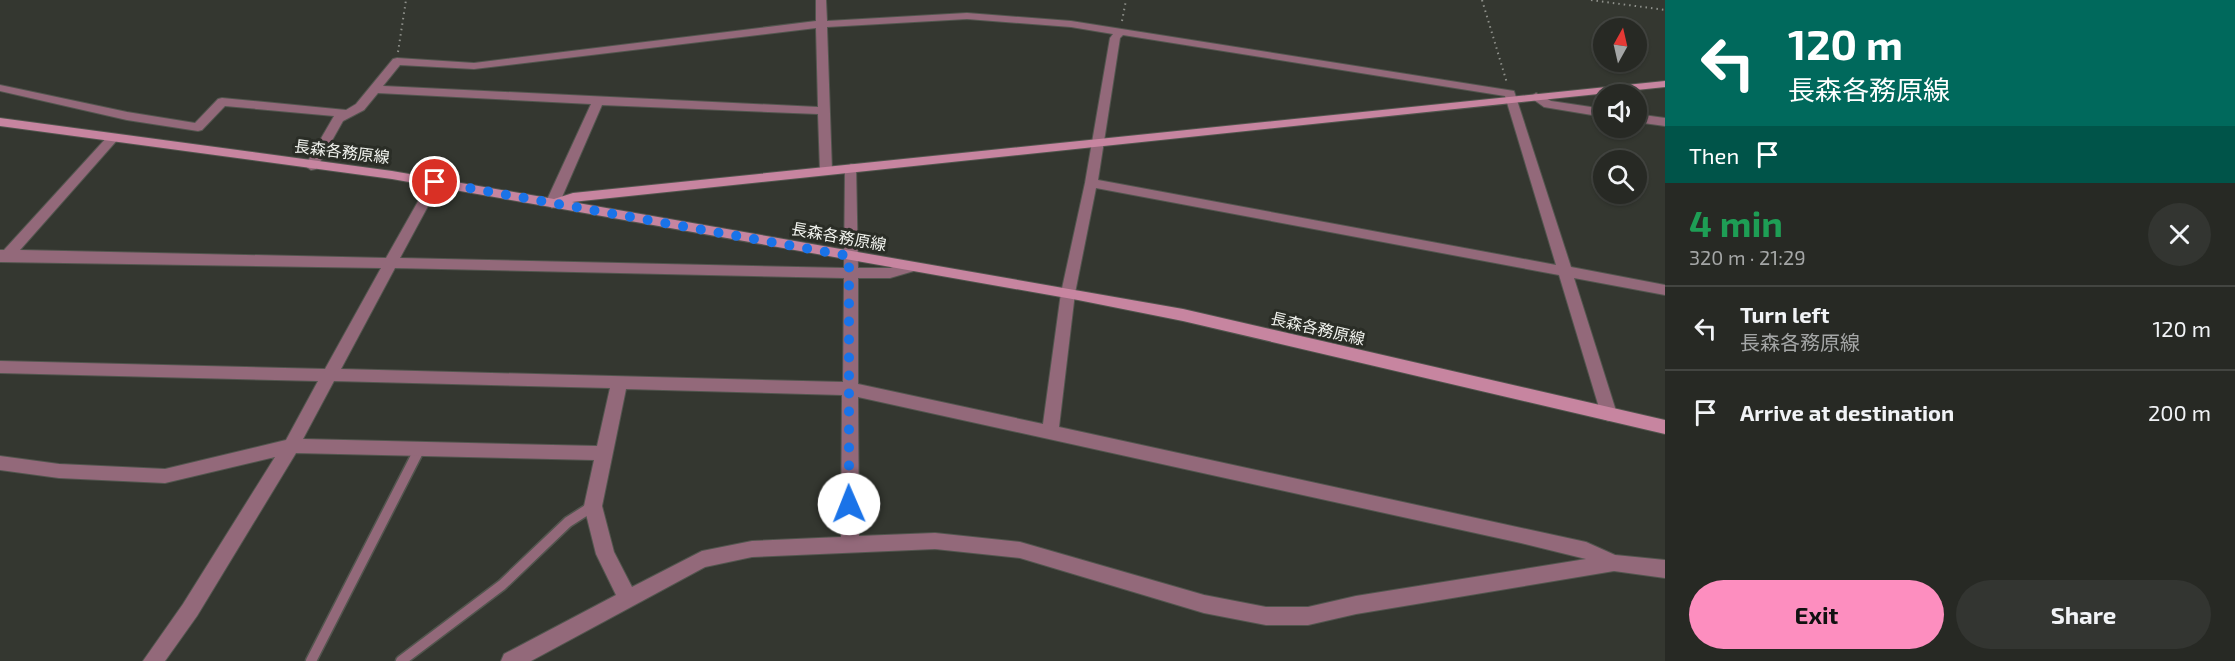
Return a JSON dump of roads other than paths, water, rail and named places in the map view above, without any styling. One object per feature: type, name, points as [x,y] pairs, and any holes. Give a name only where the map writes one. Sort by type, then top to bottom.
[{"type":"main road","points":[[552,204],[573,197],[1098,144],[1511,96],[1536,97],[1665,84]]},
{"type":"main road","name":"長森各務原線","points":[[0,122],[435,182],[909,267],[1068,293],[1183,315],[1665,427]]},
{"type":"street","points":[[821,0],[826,171]]},
{"type":"street","points":[[311,166],[338,120],[360,106],[397,61],[474,66],[821,24],[967,16],[1071,24],[1511,96],[1609,414]]},
{"type":"street","points":[[1050,431],[1068,293],[1091,183],[1115,38],[1120,32]]},
{"type":"street","points":[[0,88],[127,116],[198,127],[222,102],[349,114]]},
{"type":"street","points":[[375,89],[825,111]]},
{"type":"street","points":[[1536,97],[1548,104],[1593,111]]},
{"type":"street","points":[[552,204],[598,101]]},
{"type":"street","points":[[1647,120],[1665,122]]},
{"type":"street","points":[[3,258],[113,138]]},
{"type":"street","points":[[850,545],[851,168]]},
{"type":"street","points":[[153,661],[190,610],[291,446],[435,182]]},
{"type":"street","points":[[1091,183],[1665,290]]},
{"type":"street","points":[[3,258],[391,263],[850,273],[890,273],[909,267]]},
{"type":"street","points":[[0,366],[849,389],[1050,431],[1586,550],[1614,563]]},
{"type":"street","points":[[619,382],[593,506],[605,554],[628,599]]},
{"type":"street","points":[[0,463],[59,471],[165,476],[291,446],[603,453]]},
{"type":"street","points":[[511,661],[702,559],[752,549],[935,542],[1020,549],[1204,604],[1266,616],[1308,616],[1356,605],[1614,563],[1665,569]]},
{"type":"lane","points":[[311,661],[420,450]]},
{"type":"lane","points":[[401,661],[502,585],[568,522],[593,506]]}]
